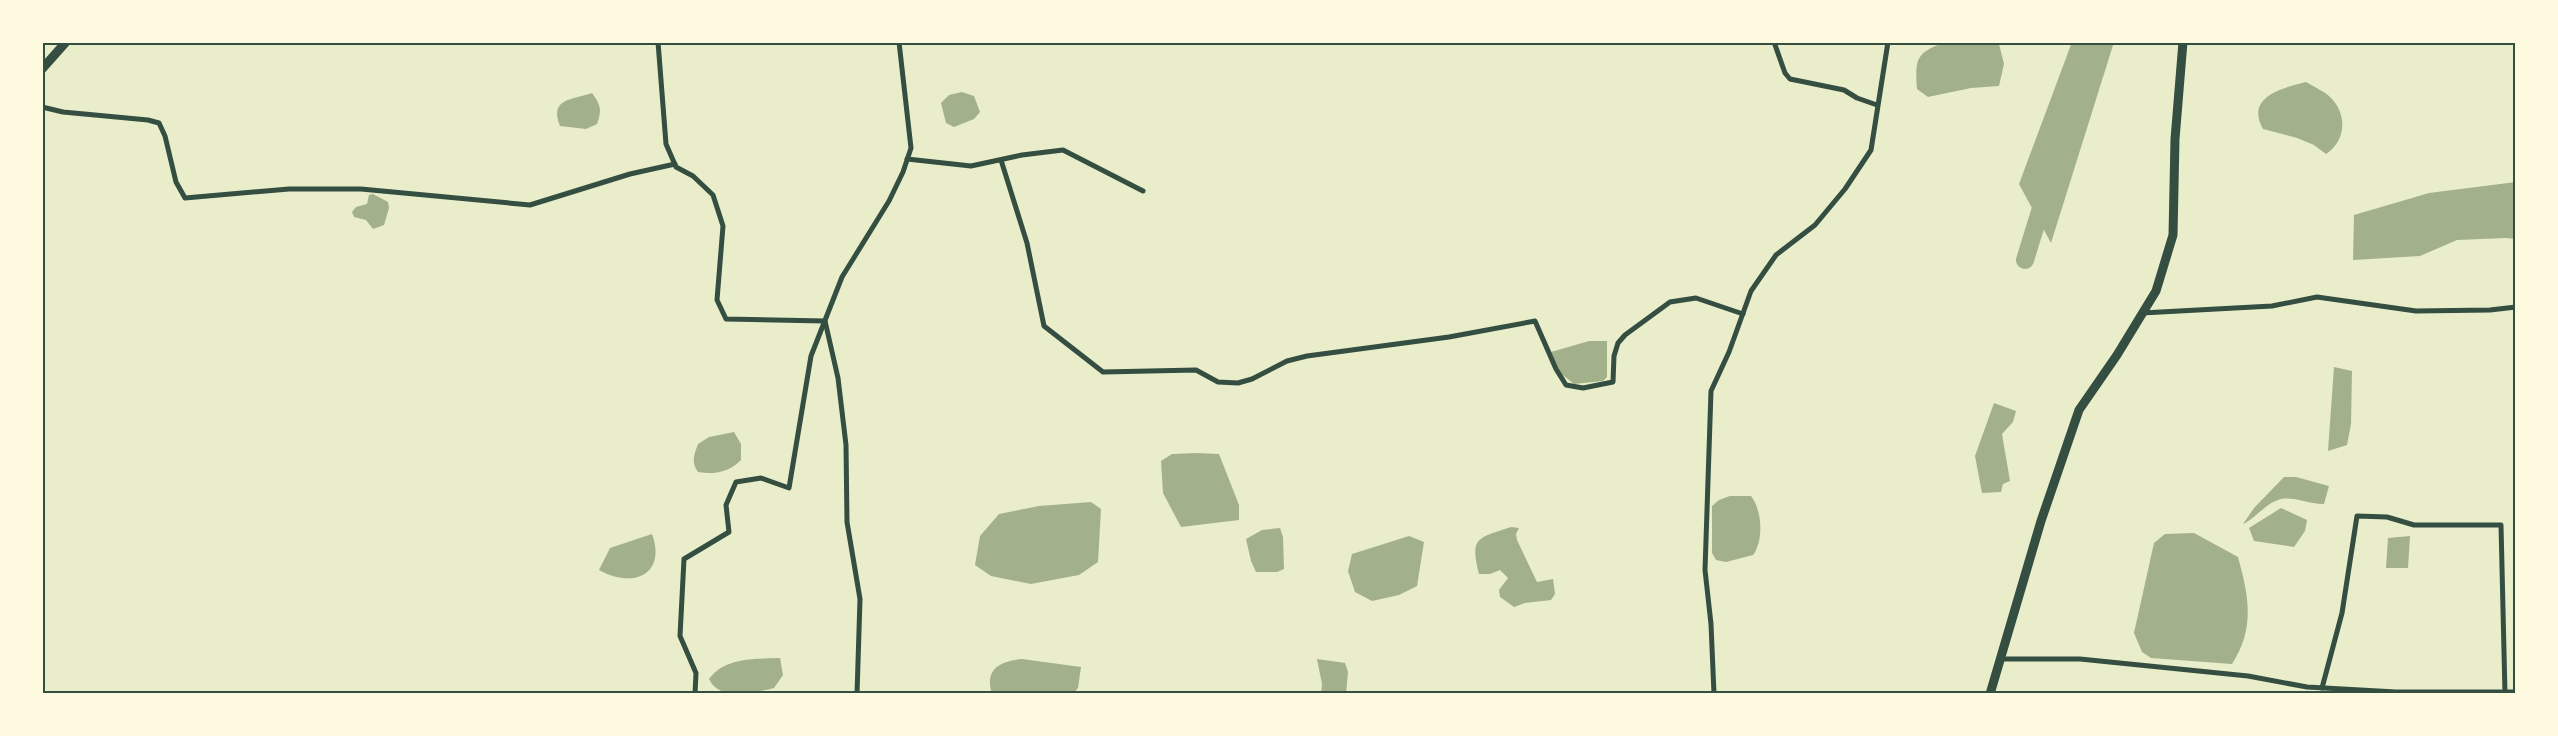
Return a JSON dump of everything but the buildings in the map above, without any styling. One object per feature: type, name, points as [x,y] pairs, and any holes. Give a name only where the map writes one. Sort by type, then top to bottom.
[{"type":"highway","points":[[42,69],[66,42]]},
{"type":"highway","points":[[1990,694],[2041,521],[2079,410],[2156,291],[2173,235],[2175,139],[2183,42]]},
{"type":"street","points":[[658,42],[666,144],[675,164],[713,195],[723,226],[717,300],[726,319],[825,321]]},
{"type":"street","points":[[695,694],[696,673],[680,636],[684,559],[729,532],[726,505],[736,482],[761,478],[789,488],[811,356],[842,277],[889,201],[911,148],[899,42]]},
{"type":"street","points":[[1774,42],[1785,73],[1790,79],[1844,90],[1857,98],[1877,105]]},
{"type":"street","points":[[1714,694],[1711,624],[1705,570],[1711,391],[1729,351],[1751,291],[1776,255],[1815,225],[1845,189],[1870,150],[1888,42]]},
{"type":"street","points":[[42,107],[63,112],[159,123],[165,136],[176,182],[185,198],[289,189],[361,189],[530,205],[630,174],[675,164]]},
{"type":"street","points":[[907,159],[971,166],[1063,150],[1143,190]]},
{"type":"street","points":[[1001,160],[1027,243],[1044,326],[1103,372],[1196,370],[1218,382],[1238,383],[1252,379],[1287,361],[1307,356],[1449,337],[1535,321],[1556,369],[1566,385],[1583,388],[1613,382],[1614,356],[1618,343],[1625,335],[1670,302],[1696,298],[1743,314]]},
{"type":"street","points":[[2142,313],[2271,306],[2317,297],[2416,311],[2490,310],[2516,307]]},
{"type":"street","points":[[825,321],[838,378],[846,445],[847,522],[861,599],[857,694]]},
{"type":"street","points":[[2322,688],[2342,613],[2357,516],[2367,516],[2387,517],[2414,525],[2501,525],[2505,693]]},
{"type":"street","points":[[2000,659],[2080,659],[2248,676],[2322,688],[2396,692],[2516,692]]},
{"type":"shaded area","points":[[1945,42],[1995,42],[1999,44],[2004,64],[1999,86],[1971,88],[1928,97],[1917,89],[1916,70],[1919,58],[1928,50]]},
{"type":"shaded area","points":[[2072,42],[2114,42],[2051,243],[2019,184]]},
{"type":"shaded area","points":[[2306,82],[2328,95],[2340,111],[2341,135],[2333,149],[2326,154],[2314,145],[2297,138],[2263,129],[2259,118],[2262,102],[2269,96],[2287,87]]},
{"type":"shaded area","points":[[962,92],[974,96],[980,112],[974,119],[954,127],[946,123],[941,103],[949,95]]},
{"type":"shaded area","points":[[592,93],[600,108],[597,124],[586,129],[560,126],[557,117],[560,105],[570,99]]},
{"type":"shaded area","points":[[2516,182],[2516,239],[2457,240],[2420,256],[2353,260],[2354,215],[2429,193]]},
{"type":"shaded area","points":[[373,194],[388,202],[389,208],[384,225],[373,229],[366,220],[354,217],[352,212],[356,207],[367,204],[369,195]]},
{"type":"shaded area","points":[[1589,341],[1607,341],[1607,377],[1603,381],[1574,384],[1559,372],[1551,352]]},
{"type":"shaded area","points":[[2334,367],[2352,371],[2351,424],[2347,445],[2328,451]]},
{"type":"shaded area","points":[[1994,403],[2016,411],[2013,422],[2002,434],[2010,481],[2003,484],[2001,492],[1982,493],[1975,456]]},
{"type":"shaded area","points":[[734,432],[741,444],[741,460],[721,472],[698,472],[694,455],[698,444],[709,437]]},
{"type":"shaded area","points":[[1172,454],[1219,454],[1239,505],[1239,520],[1181,527],[1163,493],[1161,461]]},
{"type":"shaded area","points":[[2284,477],[2296,477],[2329,486],[2324,504],[2289,499],[2278,500],[2243,524],[2254,508]]},
{"type":"shaded area","points":[[1730,496],[1751,496],[1758,509],[1760,533],[1757,549],[1753,555],[1726,562],[1716,560],[1712,553],[1712,506],[1719,500]]},
{"type":"shaded area","points":[[1091,502],[1101,509],[1098,562],[1079,575],[1031,584],[991,576],[975,565],[980,536],[999,514],[1039,506]]},
{"type":"shaded area","points":[[2281,508],[2307,520],[2305,531],[2294,547],[2254,541],[2249,528]]},
{"type":"shaded area","points":[[1511,527],[1519,528],[1516,534],[1517,540],[1537,582],[1553,579],[1555,594],[1551,600],[1525,603],[1514,607],[1500,597],[1499,590],[1508,578],[1500,570],[1490,574],[1479,574],[1475,552],[1479,540]]},
{"type":"shaded area","points":[[1280,528],[1283,537],[1284,569],[1277,572],[1256,572],[1246,539],[1262,530]]},
{"type":"shaded area","points":[[2194,533],[2238,557],[2248,612],[2244,638],[2232,664],[2151,658],[2142,652],[2134,633],[2154,543],[2165,534]]},
{"type":"shaded area","points":[[652,534],[655,560],[644,574],[634,578],[623,578],[611,576],[599,570],[610,548]]},
{"type":"shaded area","points":[[1409,536],[1424,542],[1417,586],[1399,595],[1372,601],[1355,592],[1348,571],[1352,554]]},
{"type":"shaded area","points":[[2410,536],[2408,568],[2386,568],[2388,538]]},
{"type":"shaded area","points":[[780,658],[783,675],[774,688],[738,694],[729,693],[721,691],[709,679],[723,667],[732,663],[751,659]]},
{"type":"shaded area","points":[[1022,659],[1081,667],[1078,688],[1073,694],[992,694],[990,678],[992,672],[1001,664]]},
{"type":"shaded area","points":[[1317,659],[1345,663],[1348,672],[1346,694],[1321,694],[1322,684]]},
{"type":"waterway","points":[[2025,260],[2045,195]]}]
